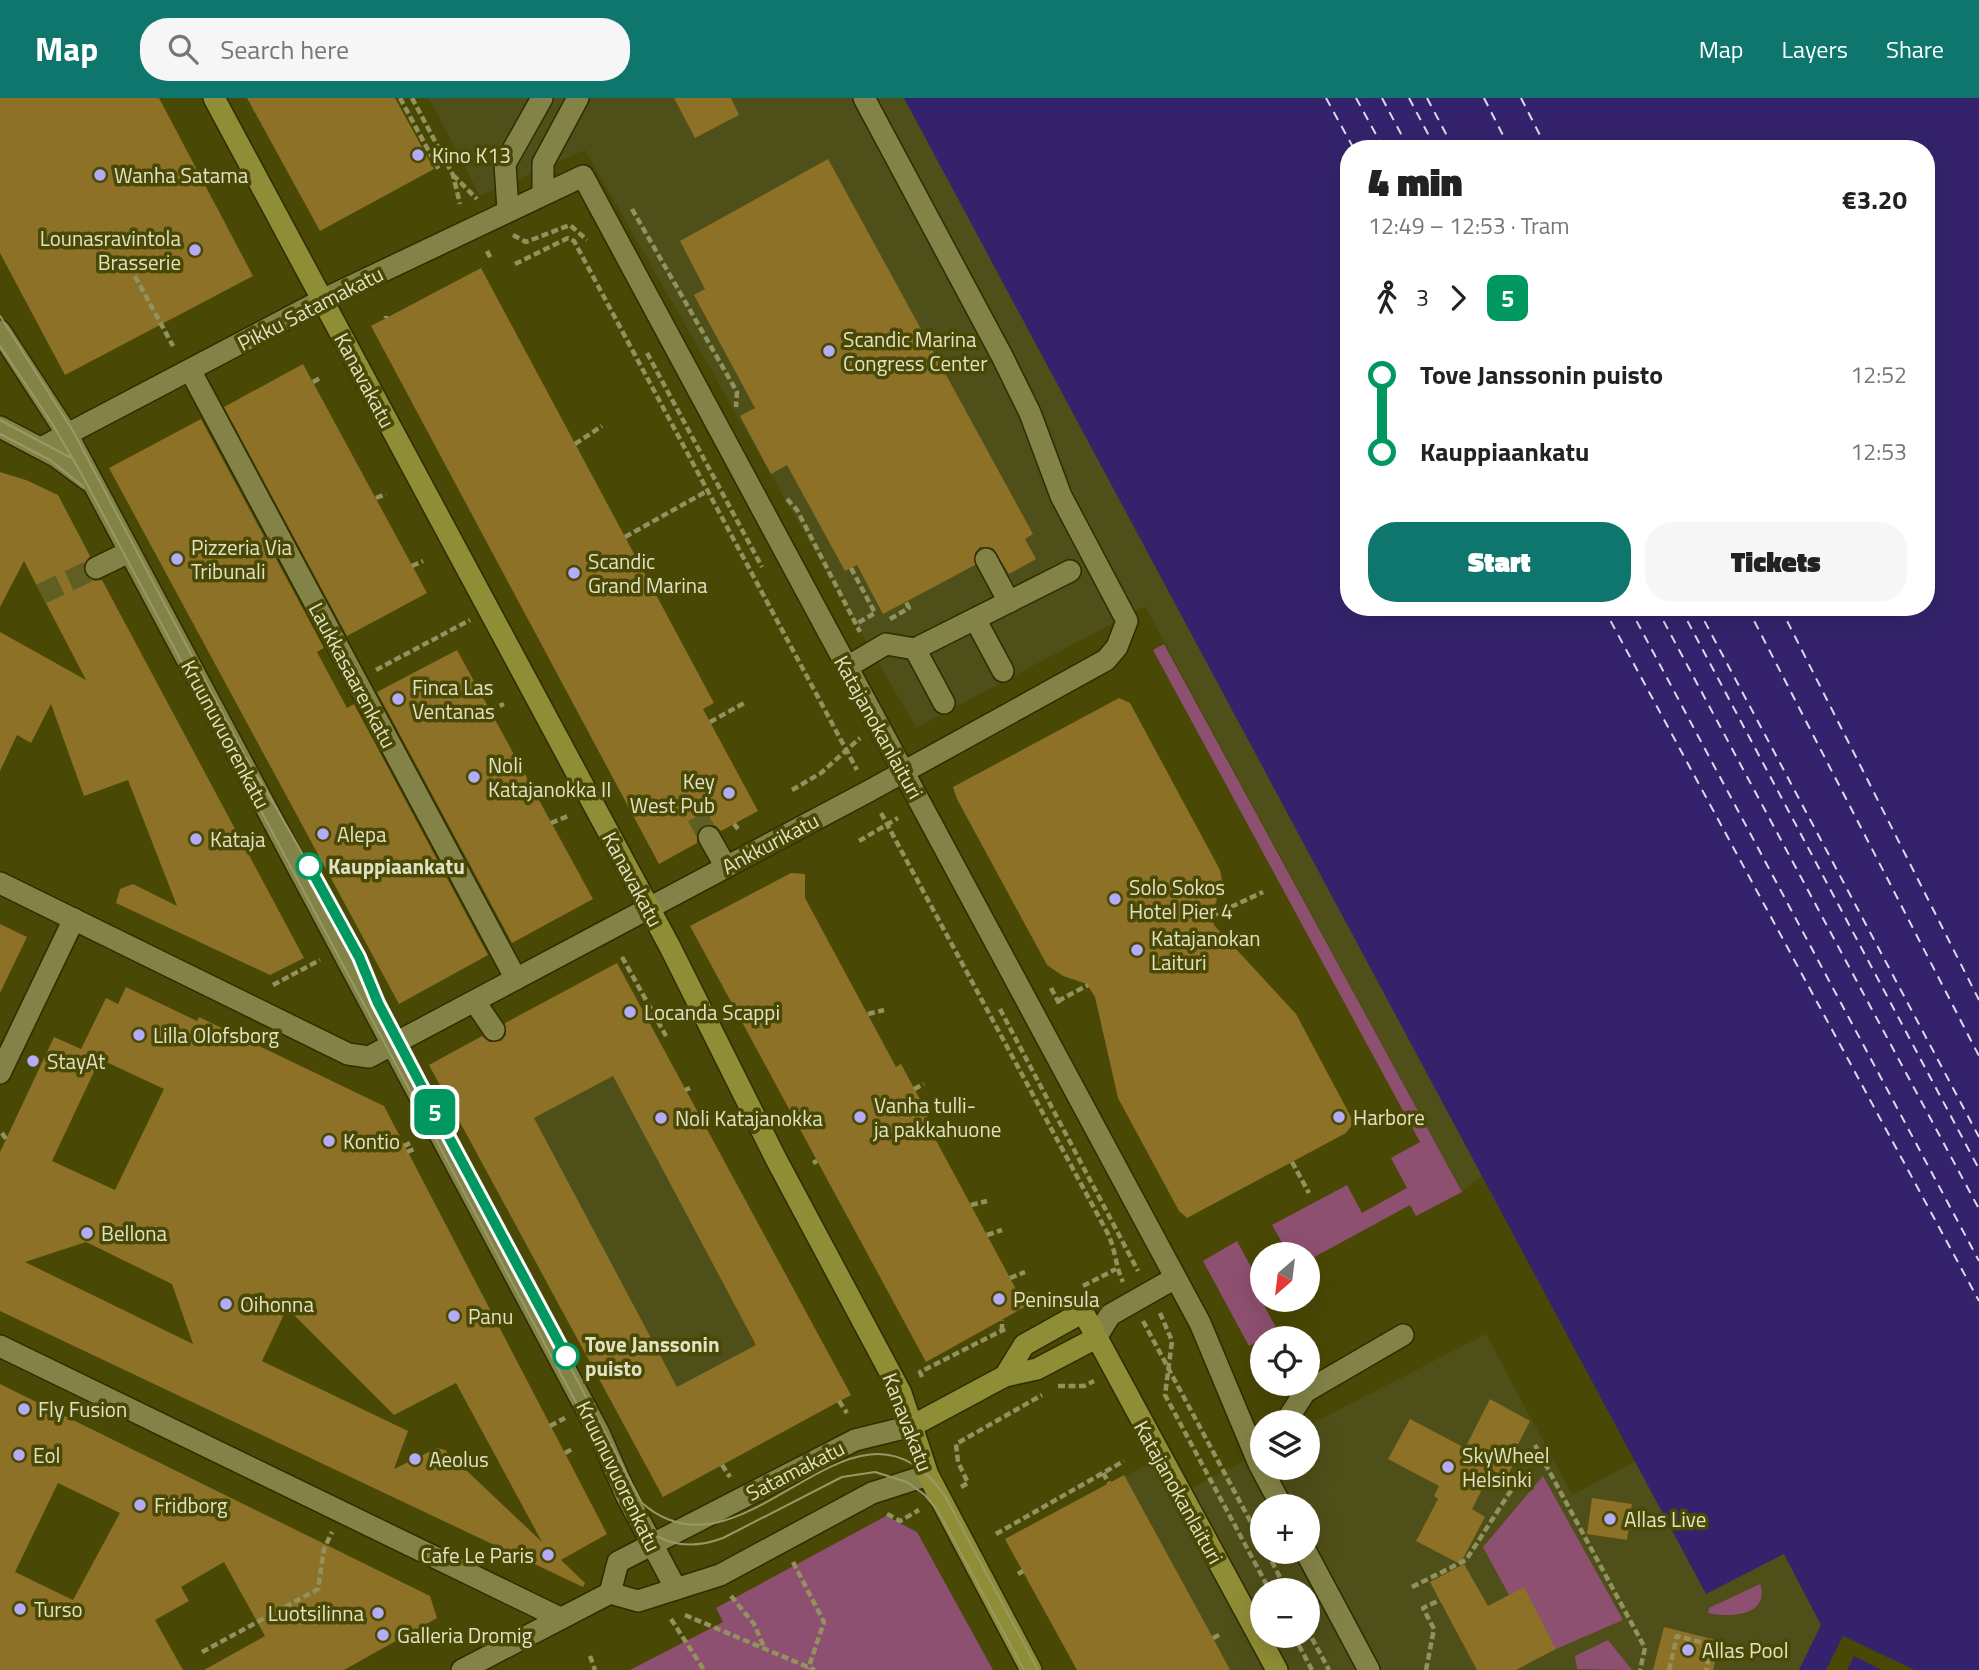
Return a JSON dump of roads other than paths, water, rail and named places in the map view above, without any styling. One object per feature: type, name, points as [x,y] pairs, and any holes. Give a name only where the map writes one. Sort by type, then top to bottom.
[{"type":"main road","name":"Kanavakatu","points":[[214,98],[649,908],[776,1159],[901,1393],[928,1475],[1031,1670]]},
{"type":"main road","name":"Katajanokanlaituri","points":[[1083,1312],[1277,1670]]},
{"type":"main road","points":[[1005,1376],[1024,1345],[1083,1312]]},
{"type":"main road","name":"Satamakatu","points":[[912,1426],[1005,1376],[1037,1369],[1096,1338]]},
{"type":"street","points":[[501,213],[505,164],[542,98]]},
{"type":"street","points":[[543,193],[543,163],[579,98]]},
{"type":"street","name":"Ankkurikatu","points":[[394,1046],[1106,660],[1117,647],[1127,621],[1061,496],[1030,413],[1013,379],[864,98]]},
{"type":"street","name":"Pikku Satamakatu","points":[[41,448],[322,300],[583,176]]},
{"type":"street","name":"Katajanokanlaituri","points":[[583,176],[1200,1323],[1250,1439]]},
{"type":"street","name":"Kruunuvuorenkatu","points":[[0,331],[67,434],[600,1433],[626,1494],[676,1589]]},
{"type":"street","name":"Laukkasaarenkatu","points":[[190,370],[516,979]]},
{"type":"street","points":[[0,427],[69,465],[94,486]]},
{"type":"street","points":[[96,568],[129,552]]},
{"type":"street","points":[[986,559],[1009,602]]},
{"type":"street","points":[[847,667],[886,644],[915,649],[1070,571]]},
{"type":"street","points":[[975,619],[1003,671]]},
{"type":"street","points":[[915,649],[944,703]]},
{"type":"street","points":[[709,837],[726,867]]},
{"type":"street","points":[[0,883],[338,1049],[369,1057],[394,1046]]},
{"type":"street","points":[[0,1073],[74,919]]},
{"type":"street","points":[[475,1002],[494,1030]]},
{"type":"street","points":[[1096,1338],[1111,1315],[1175,1278]]},
{"type":"street","points":[[1083,1312],[1111,1315]]},
{"type":"street","points":[[1293,1410],[1305,1392],[1403,1335]]},
{"type":"street","points":[[0,1346],[560,1618]]},
{"type":"street","name":"Satamakatu","points":[[610,1592],[618,1562],[855,1440],[912,1426]]},
{"type":"street","points":[[462,1670],[610,1592],[638,1601],[720,1574],[872,1493],[928,1475]]},
{"type":"street","points":[[1312,1564],[1369,1670]]},
{"type":"tunnel","points":[[41,594],[96,568]]},
{"type":"tunnel","points":[[697,816],[709,837]]},
{"type":"tram line","points":[[0,316],[73,431],[245,756],[316,877],[378,1003],[642,1503],[681,1523],[720,1522],[759,1506],[836,1464],[873,1454],[910,1462],[945,1496],[1038,1670]]},
{"type":"tram line","points":[[0,346],[53,425],[81,473],[580,1410],[629,1509],[646,1528],[667,1541],[692,1545],[723,1538],[842,1477],[875,1472],[907,1482],[925,1495],[938,1511],[1024,1670]]},
{"type":"tram line","points":[[0,420],[71,458]]},
{"type":"tram line","points":[[0,434],[50,460],[84,487]]},
{"type":"tram line","name":"5","points":[[309,866],[359,957],[378,1003],[421,1085],[566,1356]]},
{"type":"place","name":"Kino K13","points":[[418,155]]},
{"type":"place","name":"Wanha Satama","points":[[100,175]]},
{"type":"place","name":"Lounasravintola Brasserie","points":[[195,250]]},
{"type":"place","name":"Scandic Marina Congress Center","points":[[829,351]]},
{"type":"place","name":"Pizzeria Via Tribunali","points":[[177,559]]},
{"type":"place","name":"Scandic Grand Marina","points":[[574,573]]},
{"type":"place","name":"Finca Las Ventanas","points":[[398,699]]},
{"type":"place","name":"Noli Katajanokka II","points":[[474,777]]},
{"type":"place","name":"Key West Pub","points":[[729,793]]},
{"type":"place","name":"Alepa","points":[[323,834]]},
{"type":"place","name":"Kataja","points":[[196,839]]},
{"type":"place","name":"Kauppiaankatu","points":[[309,866]]},
{"type":"place","name":"Solo Sokos Hotel Pier 4","points":[[1115,899]]},
{"type":"place","name":"Katajanokan Laituri","points":[[1137,950]]},
{"type":"place","name":"Locanda Scappi","points":[[630,1012]]},
{"type":"place","name":"Lilla Olofsborg","points":[[139,1035]]},
{"type":"place","name":"StayAt","points":[[33,1061]]},
{"type":"place","name":"Vanha tulli- ja pakkahuone","points":[[860,1117]]},
{"type":"place","name":"Harbore","points":[[1339,1117]]},
{"type":"place","name":"Noli Katajanokka","points":[[661,1118]]},
{"type":"place","name":"Kontio","points":[[329,1141]]},
{"type":"place","name":"Bellona","points":[[87,1233]]},
{"type":"place","name":"Peninsula","points":[[999,1299]]},
{"type":"place","name":"Oihonna","points":[[226,1304]]},
{"type":"place","name":"Panu","points":[[454,1316]]},
{"type":"place","name":"Tove Janssonin puisto","points":[[566,1356]]},
{"type":"place","name":"Fly Fusion","points":[[24,1409]]},
{"type":"place","name":"Eol","points":[[19,1455]]},
{"type":"place","name":"Aeolus","points":[[415,1459]]},
{"type":"place","name":"SkyWheel Helsinki","points":[[1448,1467]]},
{"type":"place","name":"Fridborg","points":[[140,1505]]},
{"type":"place","name":"Allas Live","points":[[1610,1519]]},
{"type":"place","name":"Cafe Le Paris","points":[[548,1555]]},
{"type":"place","name":"Turso","points":[[20,1609]]},
{"type":"place","name":"Luotsilinna","points":[[378,1613]]},
{"type":"place","name":"Galleria Dromig","points":[[383,1635]]},
{"type":"place","name":"Allas Pool","points":[[1688,1650]]}]
